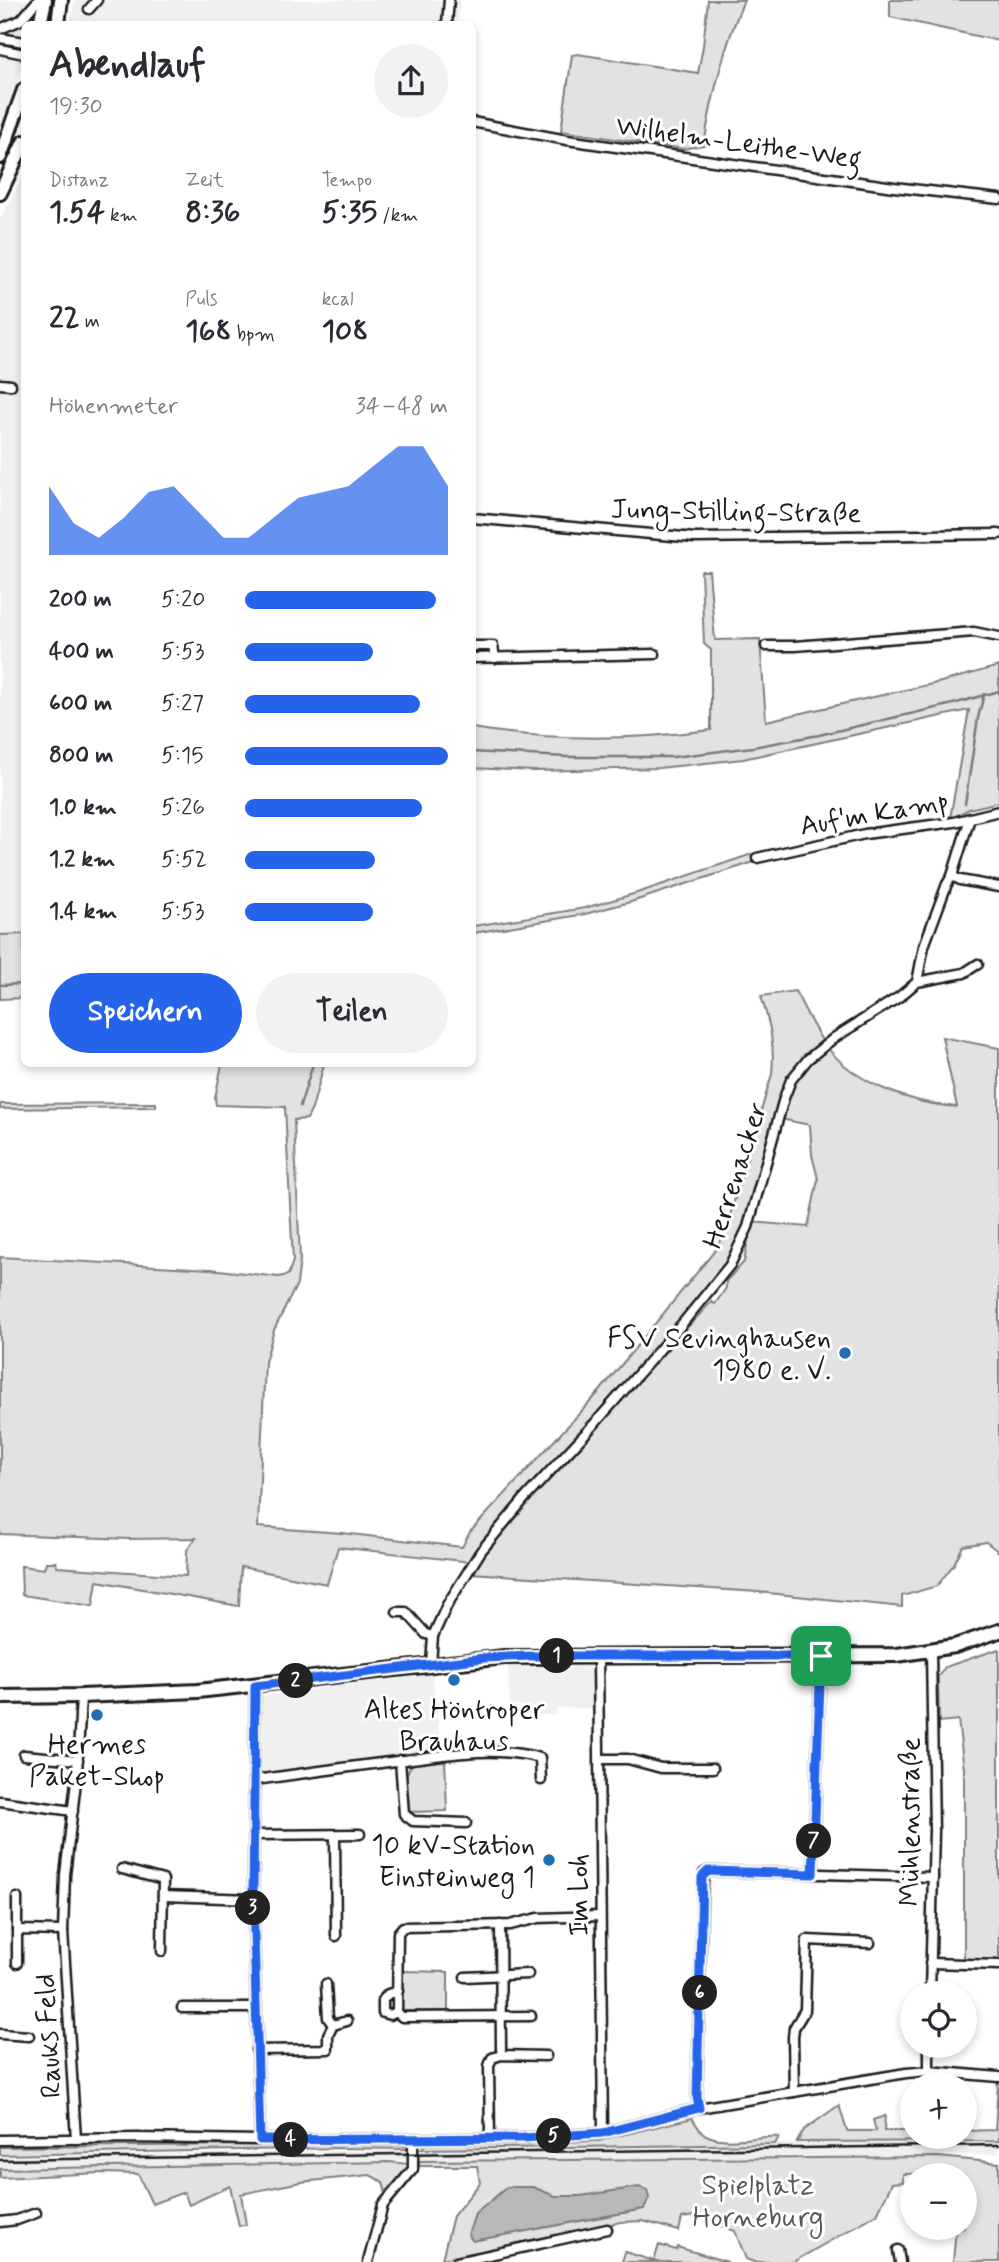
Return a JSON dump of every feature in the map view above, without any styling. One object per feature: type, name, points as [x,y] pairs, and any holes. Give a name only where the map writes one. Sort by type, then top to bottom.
[{"type":"main road","points":[[41,21],[45,0]]},
{"type":"main road","points":[[58,21],[61,0]]},
{"type":"main road","points":[[0,158],[21,98]]},
{"type":"main road","points":[[0,193],[21,148]]},
{"type":"main road","points":[[0,1697],[198,1691],[504,1657],[897,1656],[955,1646],[999,1631]]},
{"type":"street","points":[[0,29],[20,20],[38,0]]},
{"type":"street","points":[[89,9],[97,0]]},
{"type":"street","points":[[447,21],[449,0]]},
{"type":"street","points":[[0,38],[21,42]]},
{"type":"street","points":[[0,49],[21,53]]},
{"type":"street","name":"Wilhelm-Leithe-Weg","points":[[476,123],[567,140],[999,200]]},
{"type":"street","points":[[0,383],[11,385]]},
{"type":"street","name":"Jung-Stilling-Straße","points":[[476,517],[695,538],[999,534]]},
{"type":"street","points":[[766,646],[974,632],[999,636]]},
{"type":"street","points":[[476,646],[493,646],[495,658]]},
{"type":"street","points":[[476,658],[655,654]]},
{"type":"street","name":"Auf'm Kamp","points":[[757,858],[865,834],[999,811]]},
{"type":"street","points":[[917,982],[924,946],[952,876],[970,818]]},
{"type":"street","points":[[952,876],[999,887]]},
{"type":"street","name":"Herrenacker","points":[[431,1664],[433,1636],[447,1605],[481,1551],[526,1497],[682,1324],[730,1265],[748,1227],[786,1090],[799,1069],[834,1038],[883,1008],[917,982],[964,973],[978,964]]},
{"type":"street","points":[[397,1612],[406,1612],[426,1634],[433,1636]]},
{"type":"street","name":"Mühlenstraße","points":[[930,1981],[934,1821],[931,1651]]},
{"type":"street","name":"Im Loh","points":[[597,1656],[603,2133]]},
{"type":"street","points":[[813,1874],[821,1656]]},
{"type":"street","points":[[255,1686],[253,1899],[260,2140]]},
{"type":"street","name":"Rauks Feld","points":[[76,2139],[63,1931],[64,1889],[78,1760],[81,1696]]},
{"type":"street","points":[[255,1780],[489,1751],[520,1752],[540,1758],[541,1780]]},
{"type":"street","points":[[24,1755],[78,1760]]},
{"type":"street","points":[[600,1759],[628,1759],[661,1768],[713,1768]]},
{"type":"street","points":[[400,1760],[404,1814],[413,1821],[466,1823]]},
{"type":"street","points":[[0,1801],[72,1811]]},
{"type":"street","points":[[254,1835],[360,1834]]},
{"type":"street","points":[[335,1835],[336,1936]]},
{"type":"street","points":[[122,1869],[163,1880],[162,1951]]},
{"type":"street","points":[[699,2108],[704,1873],[933,1877]]},
{"type":"street","points":[[163,1896],[253,1899]]},
{"type":"street","name":"Rauks Feld","points":[[17,1898],[17,1963]]},
{"type":"street","points":[[531,2016],[402,2017],[397,2012],[398,1933],[403,1927],[500,1925],[538,1918],[600,1916]]},
{"type":"street","points":[[500,1925],[501,2049]]},
{"type":"street","name":"Rauks Feld","points":[[17,1930],[63,1931]]},
{"type":"street","points":[[794,2092],[793,2037],[794,2028],[805,2010],[807,1940],[870,1943]]},
{"type":"street","points":[[930,1962],[999,1965]]},
{"type":"street","points":[[465,1977],[528,1974]]},
{"type":"street","points":[[326,1984],[328,2018],[333,2025]]},
{"type":"street","points":[[397,2012],[390,2015],[383,2013],[383,2000],[388,1994],[398,1991]]},
{"type":"street","points":[[182,2008],[255,2008]]},
{"type":"street","points":[[256,2050],[328,2049],[328,2035],[333,2025],[347,2021]]},
{"type":"street","points":[[0,2034],[29,2036]]},
{"type":"street","points":[[490,2138],[489,2066],[492,2058],[501,2055],[546,2056]]},
{"type":"street","points":[[929,2058],[929,2071]]},
{"type":"street","points":[[0,2140],[523,2138],[603,2133],[699,2108],[881,2077],[929,2071],[999,2077]]},
{"type":"street","points":[[368,2262],[383,2204],[413,2169],[413,2138]]},
{"type":"street","points":[[0,2222],[17,2220],[36,2213]]},
{"type":"street","points":[[457,2262],[607,2229]]},
{"type":"street","points":[[898,2250],[900,2262]]},
{"type":"shaded area","points":[[0,0],[33,0],[25,21],[21,21],[21,69],[0,133]]},
{"type":"shaded area","points":[[78,0],[460,0],[458,21],[71,21],[74,3]]},
{"type":"shaded area","points":[[21,179],[21,934],[0,935],[0,219]]},
{"type":"shaded area","points":[[508,1666],[589,1666],[595,1674],[596,1708],[557,1708],[556,1715],[521,1715],[521,1705],[510,1705]]},
{"type":"shaded area","points":[[432,1674],[440,1751],[269,1774],[262,1771],[262,1696]]},
{"type":"shaded area","points":[[900,2142],[900,2149],[977,2149],[977,2142],[999,2142],[999,2154],[874,2158],[783,2156],[419,2160],[0,2169],[0,2157]]},
{"type":"shaded area","points":[[507,2187],[533,2187],[555,2196],[580,2196],[639,2187],[647,2190],[649,2198],[644,2209],[473,2241],[468,2235],[475,2214]]},
{"type":"green space","points":[[708,0],[744,0],[720,71],[704,145],[683,149],[561,131],[572,55],[698,73]]},
{"type":"green space","points":[[890,0],[999,0],[999,41],[890,17]]},
{"type":"green space","points":[[701,571],[709,571],[715,640],[760,639],[766,721],[941,682],[999,666],[999,802],[969,809],[950,819],[969,710],[743,759],[659,768],[534,771],[476,768],[476,729],[592,738],[711,730],[711,650],[704,644]]},
{"type":"green space","points":[[755,853],[757,861],[634,901],[585,914],[476,932],[476,926],[585,908]]},
{"type":"green space","points":[[21,934],[21,998],[0,999],[0,935]]},
{"type":"green space","points":[[795,991],[818,1034],[839,1060],[853,1072],[886,1090],[922,1102],[957,1107],[942,1037],[999,1048],[999,1552],[986,1542],[963,1546],[954,1564],[937,1586],[902,1596],[902,1607],[758,1592],[471,1573],[496,1534],[711,1302],[715,1304],[726,1288],[726,1281],[744,1262],[751,1222],[808,1227],[818,1179],[812,1155],[810,1125],[776,1118],[738,1245],[722,1272],[478,1551],[474,1551],[474,1559],[471,1562],[338,1547],[327,1584],[241,1567],[239,1606],[97,1581],[93,1606],[22,1595],[21,1566],[44,1569],[46,1562],[56,1562],[57,1567],[186,1576],[187,1550],[196,1538],[130,1539],[0,1534],[0,1257],[210,1269],[279,1277],[288,1275],[293,1261],[285,1107],[216,1105],[221,1067],[323,1067],[307,1119],[294,1120],[300,1260],[297,1284],[274,1330],[265,1362],[258,1527],[342,1533],[462,1547],[470,1532],[600,1391],[717,1248],[727,1225],[772,1074],[771,1035],[761,996]]},
{"type":"green space","points":[[156,1103],[156,1107],[0,1109],[0,1104]]},
{"type":"green space","points":[[999,1649],[999,1962],[964,1960],[964,1769],[958,1720],[939,1722],[938,1677],[945,1667]]},
{"type":"green space","points":[[445,1759],[447,1811],[408,1812],[406,1777],[411,1765],[419,1761]]},
{"type":"green space","points":[[402,1971],[448,1972],[448,2011],[402,2011]]},
{"type":"green space","points":[[998,2083],[999,2141],[977,2141],[977,2131],[995,2130]]},
{"type":"green space","points":[[839,2105],[847,2131],[876,2131],[873,2120],[885,2116],[884,2131],[900,2131],[900,2141],[797,2142],[804,2130]]},
{"type":"green space","points":[[692,2118],[702,2132],[718,2139],[779,2137],[775,2144],[421,2149],[426,2144],[599,2141]]},
{"type":"green space","points":[[391,2144],[411,2147],[0,2155],[0,2147]]},
{"type":"green space","name":"Spielplatz Horneburg","points":[[939,2157],[999,2163],[999,2262],[953,2262],[955,2240],[977,2240],[977,2163],[900,2163],[900,2182],[892,2183],[877,2214],[793,2262],[754,2262],[746,2259],[735,2231],[695,2216],[682,2218],[679,2231],[643,2221],[621,2222],[442,2259],[453,2216],[480,2183],[477,2166],[419,2166],[419,2161]]},
{"type":"green space","points":[[389,2162],[410,2164],[386,2194],[383,2182],[370,2175],[301,2182],[241,2194],[246,2225],[239,2226],[230,2186],[189,2205],[184,2192],[152,2204],[138,2174],[0,2178],[0,2169]]},
{"type":"green space","points":[[659,2245],[676,2250],[677,2247],[728,2262],[622,2262],[625,2252],[654,2261]]},
{"type":"waterway","points":[[476,752],[567,757],[673,757],[819,735],[999,691]]},
{"type":"waterway","points":[[965,804],[984,694]]},
{"type":"waterway","points":[[0,985],[21,984]]},
{"type":"waterway","points":[[300,1106],[312,1067]]},
{"type":"railway","points":[[0,2160],[999,2145]]},
{"type":"place","name":"FSV Sevinghausen 1980 e. V.","points":[[845,1353]]},
{"type":"place","name":"Altes Höntroper Brauhaus","points":[[454,1680]]},
{"type":"place","name":"Hermes Paket-Shop","points":[[97,1715]]},
{"type":"place","name":"10 kV-Station Einsteinweg 1","points":[[549,1860]]},
{"type":"route","points":[[821,1656],[813,1874],[708,1871],[702,1877],[697,2097],[699,2108],[603,2133],[523,2138],[260,2140],[253,1899],[255,1686],[484,1658],[821,1656]]}]
